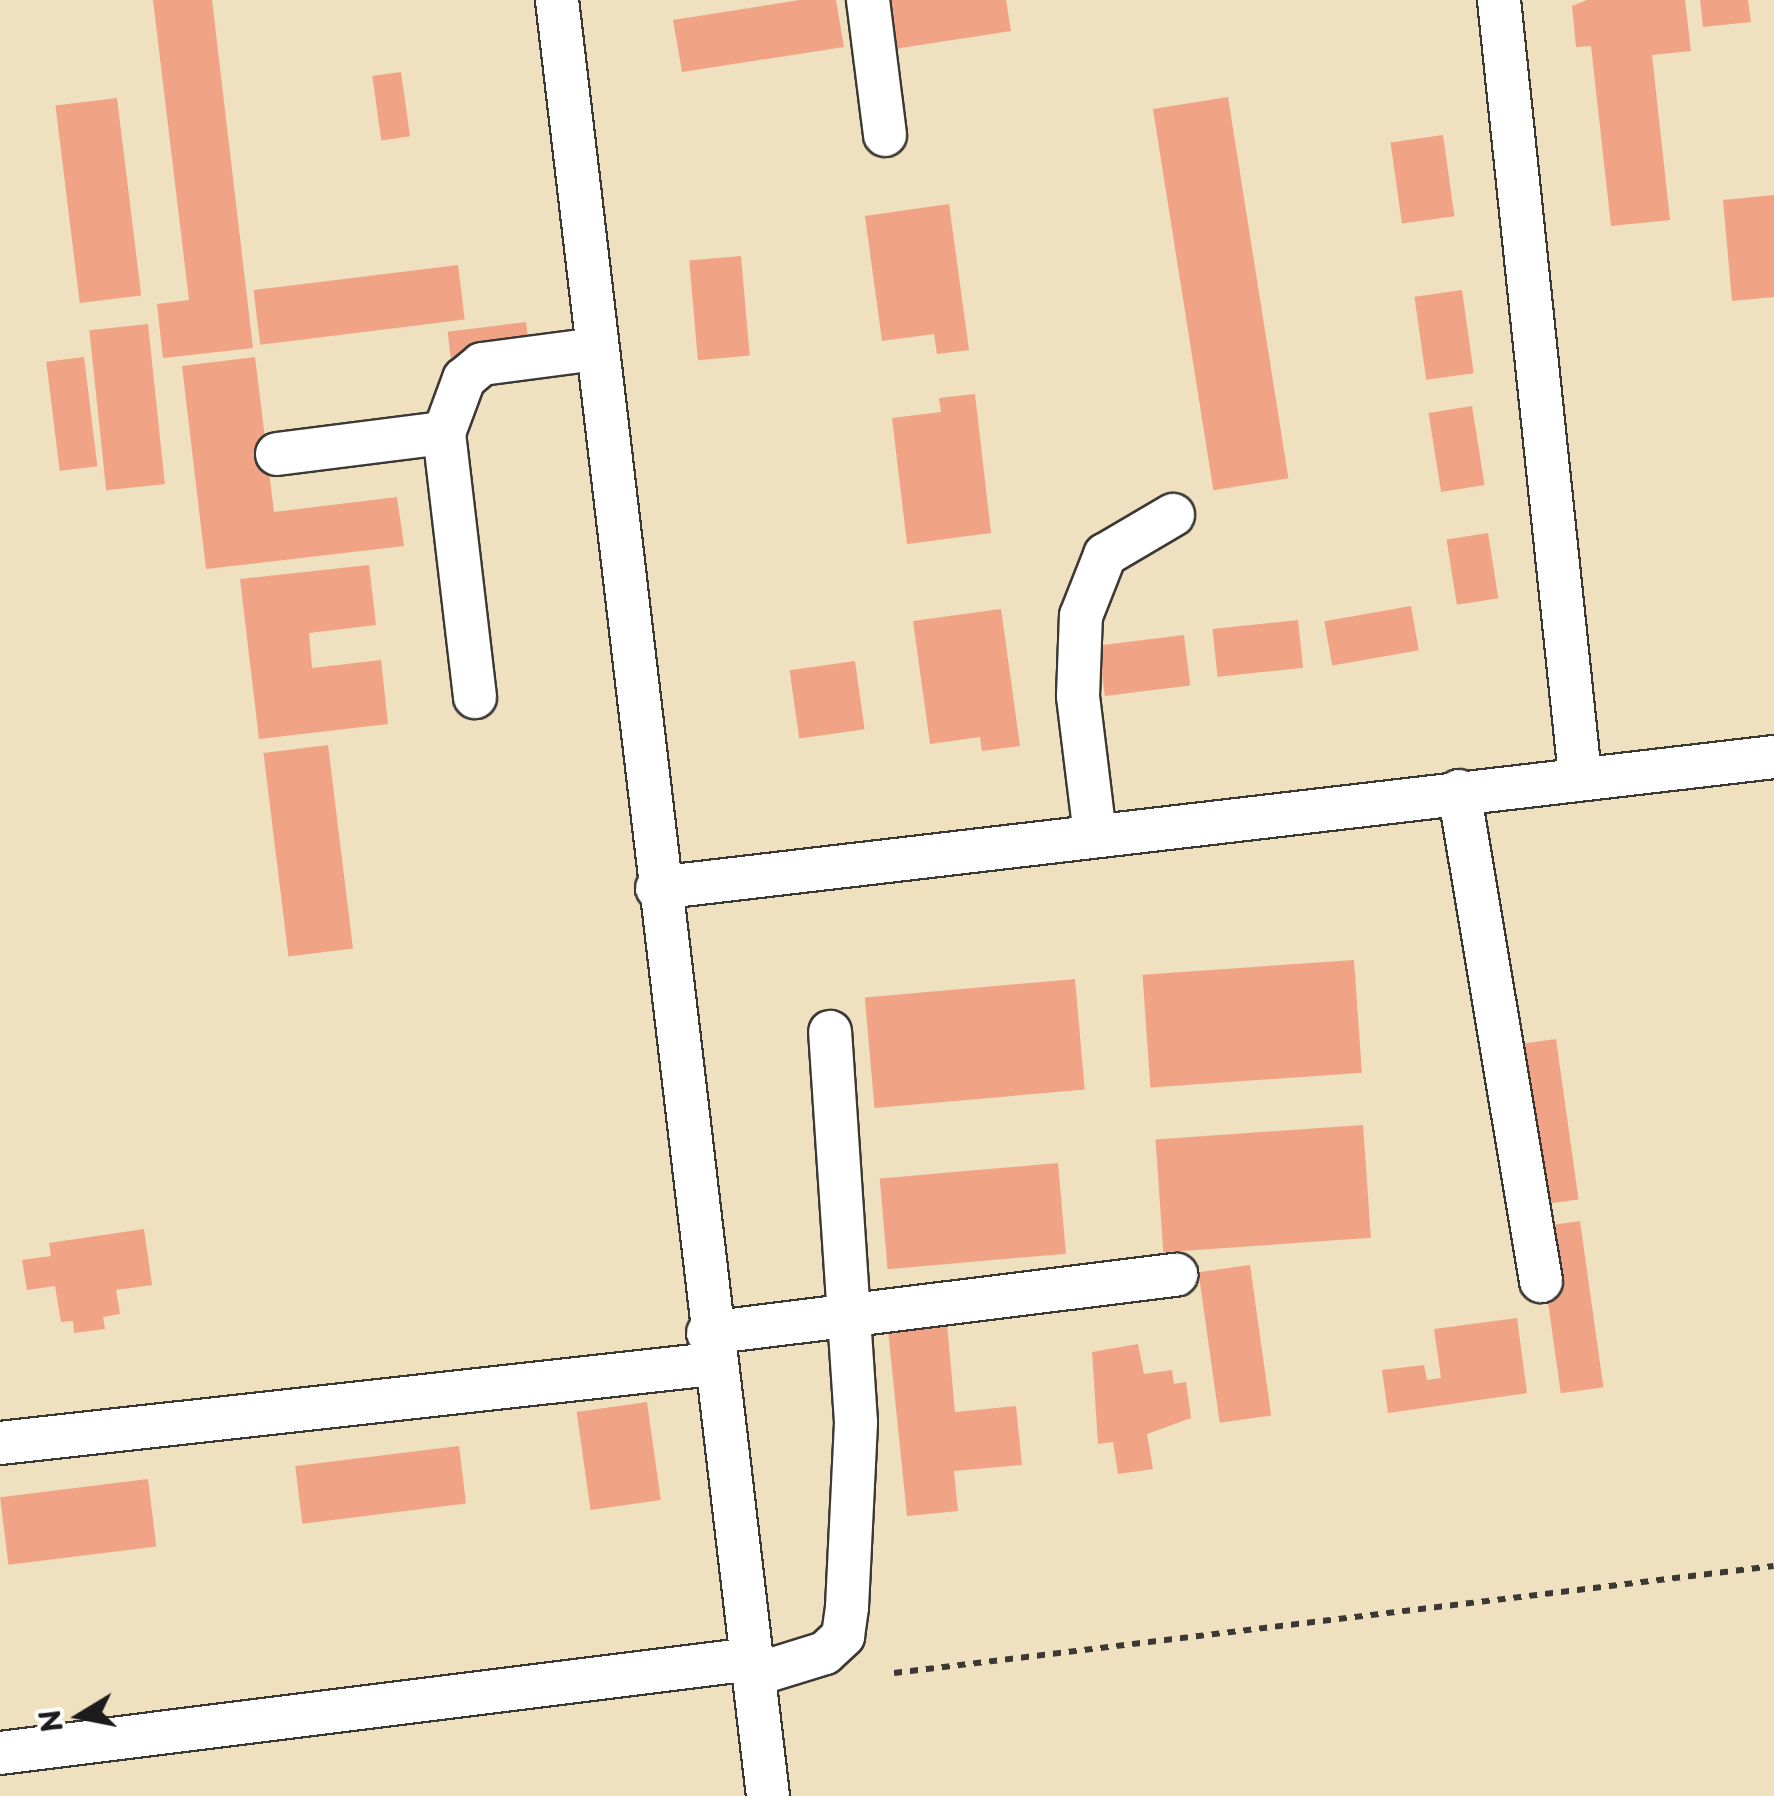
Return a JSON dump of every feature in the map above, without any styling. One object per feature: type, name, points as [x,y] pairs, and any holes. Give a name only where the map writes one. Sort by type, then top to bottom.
[{"type":"street","points":[[557,0],[710,1349],[768,1796]]},
{"type":"street","points":[[868,0],[885,135]]},
{"type":"street","points":[[1499,0],[1580,776]]},
{"type":"street","points":[[475,697],[444,433],[464,380],[482,364],[596,349]]},
{"type":"street","points":[[277,454],[444,433]]},
{"type":"street","points":[[1095,835],[1078,696],[1081,616],[1105,555],[1173,516]]},
{"type":"street","points":[[658,888],[1774,756]]},
{"type":"street","points":[[1459,791],[1542,1281]]},
{"type":"street","points":[[0,1753],[753,1667],[825,1653],[843,1636],[856,1422],[830,1032]]},
{"type":"street","points":[[0,1443],[710,1349],[848,1316],[1176,1275]]},
{"type":"path","points":[[894,1672],[1774,1566]]},
{"type":"building","points":[[153,0],[212,0],[253,348],[163,358],[157,304],[189,300]]},
{"type":"building","points":[[800,0],[836,0],[844,47],[682,72],[673,20]]},
{"type":"building","points":[[886,0],[1006,0],[1011,31],[894,49]]},
{"type":"building","points":[[1587,0],[1685,0],[1691,51],[1652,55],[1670,220],[1611,226],[1591,46],[1576,47],[1572,6]]},
{"type":"building","points":[[1700,0],[1748,0],[1751,22],[1703,27]]},
{"type":"building","points":[[401,72],[410,136],[381,140],[372,76]]},
{"type":"building","points":[[1228,97],[1288,478],[1213,490],[1153,109]]},
{"type":"building","points":[[117,98],[141,296],[80,303],[55,106]]},
{"type":"building","points":[[1443,135],[1454,216],[1402,224],[1391,142]]},
{"type":"building","points":[[1774,195],[1774,297],[1732,301],[1723,200]]},
{"type":"building","points":[[949,204],[969,350],[937,354],[934,334],[882,341],[865,216]]},
{"type":"building","points":[[741,256],[750,356],[698,360],[689,261]]},
{"type":"building","points":[[458,265],[465,320],[260,345],[254,290]]},
{"type":"building","points":[[1462,290],[1474,373],[1426,380],[1414,297]]},
{"type":"building","points":[[526,322],[530,355],[452,364],[448,332]]},
{"type":"building","points":[[148,324],[165,484],[106,490],[89,330]]},
{"type":"building","points":[[84,357],[97,466],[60,471],[46,362]]},
{"type":"building","points":[[255,357],[274,512],[397,497],[404,546],[206,569],[182,366]]},
{"type":"building","points":[[975,394],[991,533],[907,544],[892,418],[941,412],[939,398]]},
{"type":"building","points":[[1472,406],[1485,485],[1441,492],[1429,413]]},
{"type":"building","points":[[1488,533],[1498,598],[1457,605],[1447,540]]},
{"type":"building","points":[[369,565],[376,625],[309,633],[312,668],[381,660],[388,724],[259,739],[240,579]]},
{"type":"building","points":[[1411,606],[1419,650],[1332,666],[1324,621]]},
{"type":"building","points":[[1001,609],[1020,746],[982,751],[980,737],[930,744],[913,621]]},
{"type":"building","points":[[1298,620],[1303,668],[1217,677],[1212,629]]},
{"type":"building","points":[[1184,635],[1190,686],[1105,696],[1099,645]]},
{"type":"building","points":[[855,661],[865,729],[799,739],[790,670]]},
{"type":"building","points":[[328,745],[353,948],[288,956],[263,753]]},
{"type":"building","points":[[1354,960],[1362,1073],[1150,1088],[1143,975]]},
{"type":"building","points":[[1075,979],[1085,1090],[874,1108],[865,997]]},
{"type":"building","points":[[1556,1039],[1579,1199],[1535,1206],[1512,1045]]},
{"type":"building","points":[[1363,1125],[1371,1238],[1163,1252],[1156,1140]]},
{"type":"building","points":[[1058,1163],[1066,1254],[888,1269],[880,1179]]},
{"type":"building","points":[[1580,1221],[1603,1387],[1561,1393],[1537,1227]]},
{"type":"building","points":[[144,1229],[152,1285],[116,1290],[120,1314],[103,1317],[105,1329],[74,1333],[73,1321],[61,1322],[55,1286],[27,1290],[22,1260],[51,1256],[49,1243]]},
{"type":"building","points":[[1250,1265],[1271,1416],[1220,1423],[1199,1272]]},
{"type":"building","points":[[1517,1318],[1527,1393],[1388,1413],[1382,1370],[1424,1365],[1427,1380],[1441,1378],[1434,1329]]},
{"type":"building","points":[[947,1324],[955,1412],[1016,1406],[1022,1465],[954,1471],[958,1511],[907,1516],[888,1330]]},
{"type":"building","points":[[1138,1344],[1144,1374],[1172,1370],[1174,1384],[1186,1382],[1191,1418],[1147,1434],[1153,1469],[1118,1474],[1113,1442],[1098,1444],[1092,1352]]},
{"type":"building","points":[[647,1402],[661,1500],[590,1510],[577,1412]]},
{"type":"building","points":[[459,1446],[466,1504],[302,1524],[295,1466]]},
{"type":"building","points":[[148,1479],[156,1546],[8,1565],[0,1497]]}]
